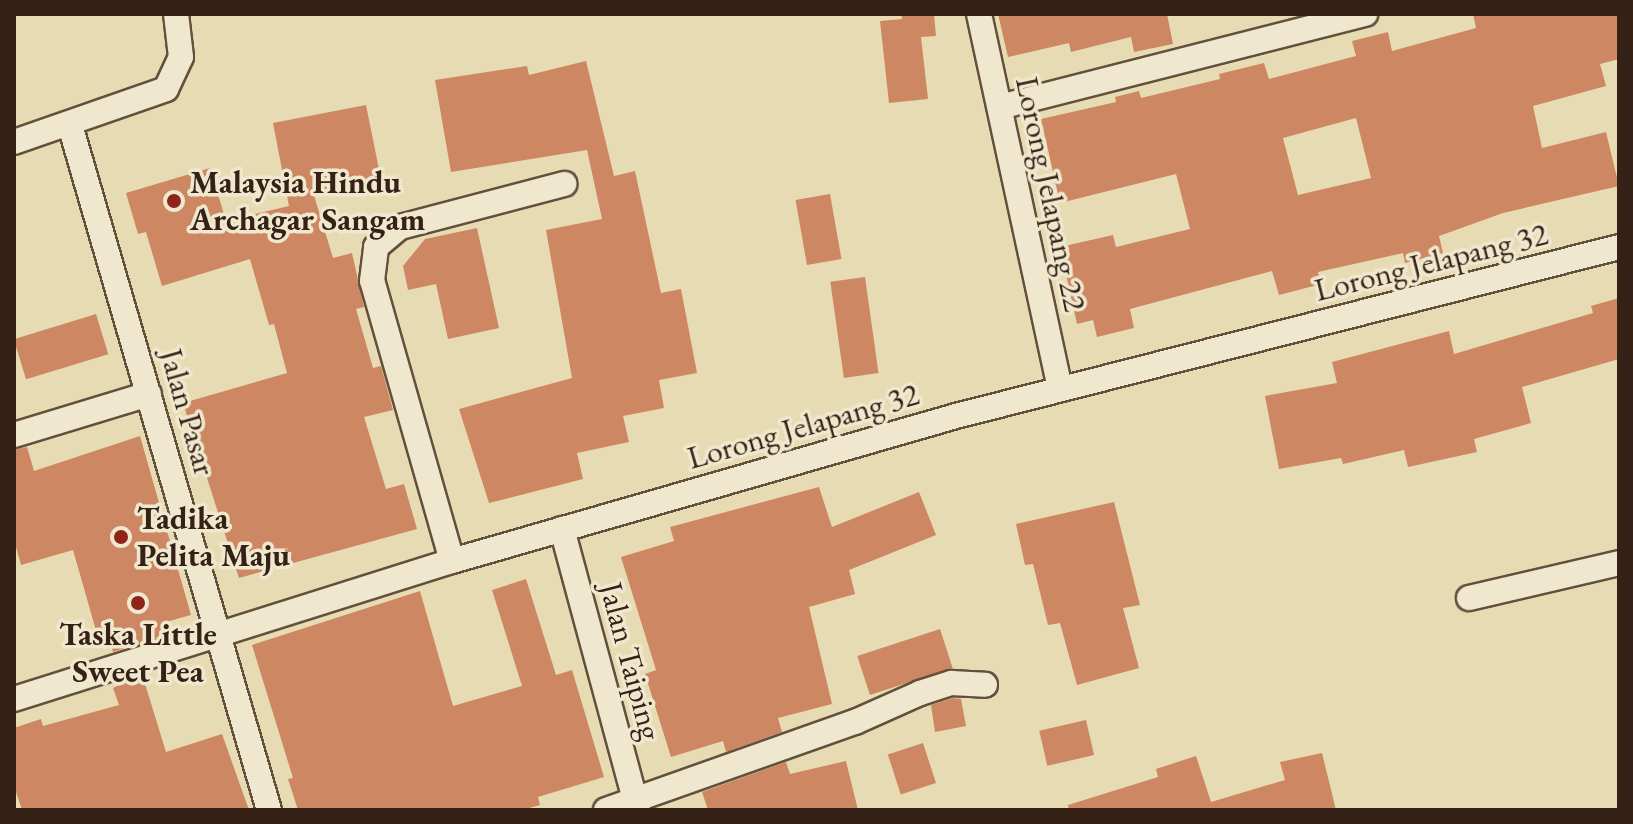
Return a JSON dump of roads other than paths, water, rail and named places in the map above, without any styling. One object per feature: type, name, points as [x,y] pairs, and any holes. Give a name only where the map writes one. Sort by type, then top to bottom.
[{"type":"street","points":[[14,142],[166,89],[181,57],[176,14]]},
{"type":"street","name":"Lorong Jelapang 22","points":[[979,14],[1060,389]]},
{"type":"street","points":[[1000,107],[1365,14]]},
{"type":"street","name":"Jalan Pasar","points":[[70,125],[269,810]]},
{"type":"street","points":[[452,561],[372,281],[376,247],[400,227],[564,184]]},
{"type":"street","name":"Lorong Jelapang 32","points":[[14,699],[562,529],[1060,389],[1619,247]]},
{"type":"street","points":[[14,435],[149,394]]},
{"type":"street","name":"Jalan Taiping","points":[[562,529],[637,806]]},
{"type":"street","points":[[1469,598],[1619,563]]},
{"type":"street","points":[[606,810],[637,806],[951,683],[985,685]]},
{"type":"place","name":"Malaysia Hindu Archagar Sangam","points":[[174,201]]},
{"type":"place","name":"Tadika Pelita Maju","points":[[121,537]]},
{"type":"place","name":"Taska Little Sweet Pea","points":[[138,603]]}]
